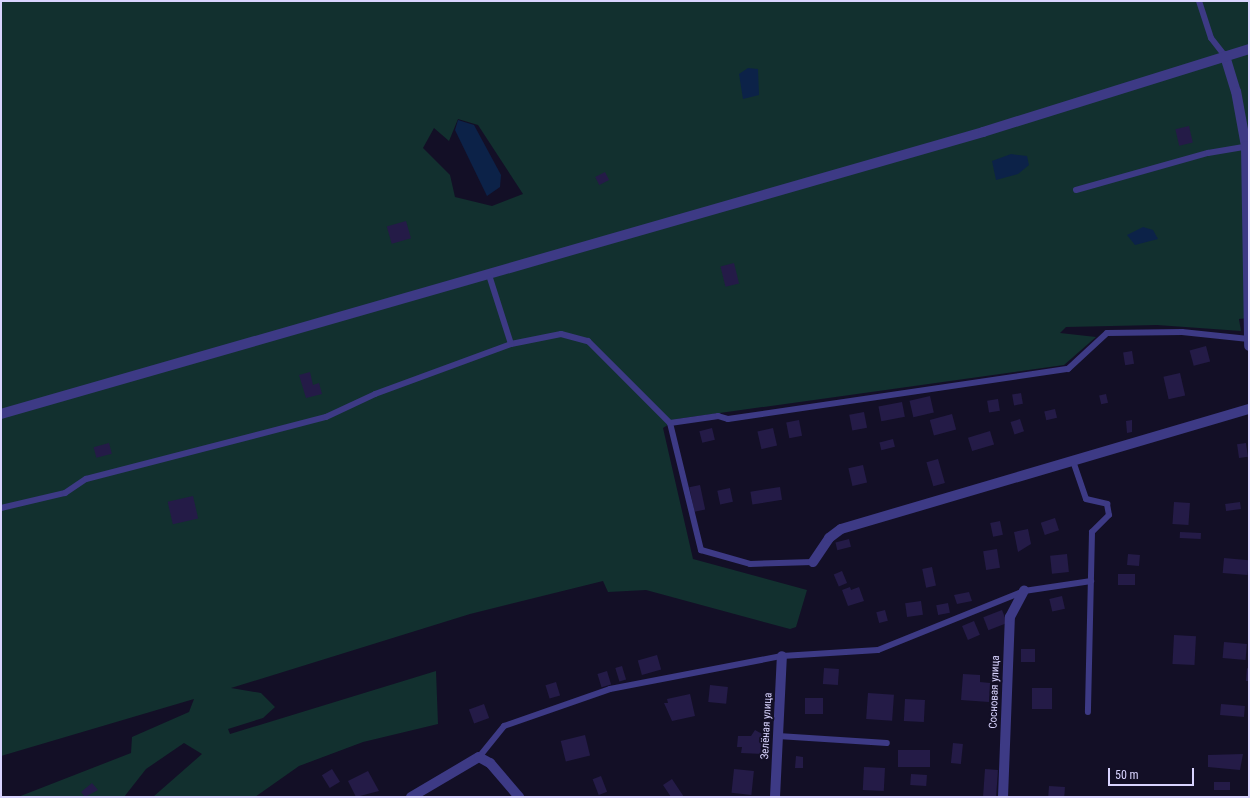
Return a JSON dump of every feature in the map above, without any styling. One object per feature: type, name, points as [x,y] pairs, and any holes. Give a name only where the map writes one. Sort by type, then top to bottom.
[{"type":"street","points":[[1,414],[490,275],[983,132],[1249,49]]},
{"type":"street","points":[[1225,56],[1236,91],[1247,146],[1249,341]]},
{"type":"street","points":[[813,562],[829,538],[841,529],[1249,409]]},
{"type":"street","name":"Сосновая улица","points":[[1003,797],[1010,617],[1024,591]]},
{"type":"street","name":"Зелёная улица","points":[[775,797],[782,656]]},
{"type":"street","points":[[411,797],[479,757],[490,762],[519,797]]},
{"type":"lane","points":[[1199,1],[1211,38],[1225,56]]},
{"type":"lane","points":[[1076,190],[1247,146]]},
{"type":"lane","points":[[490,275],[511,344]]},
{"type":"lane","points":[[670,423],[718,416],[728,419],[1068,369],[1107,332],[1182,332],[1249,341]]},
{"type":"lane","points":[[1,508],[65,493],[86,479],[326,417],[375,394],[511,344],[561,334],[588,341],[670,423],[701,550],[750,564],[813,562]]},
{"type":"lane","points":[[1073,461],[1086,499],[1106,504],[1109,515],[1092,532],[1088,712]]},
{"type":"lane","points":[[479,757],[504,726],[610,689],[782,656],[878,650],[1024,591],[1090,581]]},
{"type":"lane","points":[[778,736],[887,743]]},
{"type":"green space","points":[[1,1],[1249,1],[1249,318],[1239,319],[1241,331],[1157,325],[1066,327],[1060,333],[1096,337],[1064,365],[677,419],[663,428],[693,559],[807,590],[796,627],[790,629],[646,590],[608,592],[603,581],[470,614],[231,688],[261,693],[275,707],[263,718],[228,729],[230,734],[436,671],[438,724],[363,742],[299,766],[255,797],[153,797],[202,754],[184,743],[146,769],[124,797],[18,797],[131,753],[132,737],[189,712],[194,699],[1,756]],"holes":[[[458,119],[478,125],[523,194],[492,206],[455,197],[450,175],[423,148],[434,128],[449,141]]]},
{"type":"water","points":[[748,68],[758,69],[759,95],[743,99],[739,74]]},
{"type":"water","points":[[458,120],[474,125],[501,175],[500,187],[487,196],[455,130]]},
{"type":"water","points":[[1011,154],[1027,156],[1029,165],[1018,174],[996,180],[992,161]]},
{"type":"water","points":[[1143,227],[1153,230],[1158,239],[1135,245],[1127,235]]},
{"type":"building","points":[[1189,126],[1193,143],[1179,146],[1175,129]]},
{"type":"building","points":[[605,172],[609,180],[599,185],[595,177]]},
{"type":"building","points":[[406,221],[411,238],[392,244],[387,227]]},
{"type":"building","points":[[734,263],[739,283],[725,287],[720,266]]},
{"type":"building","points":[[1206,346],[1210,361],[1194,366],[1190,350]]},
{"type":"building","points":[[1132,351],[1134,364],[1125,365],[1123,352]]},
{"type":"building","points":[[310,372],[313,385],[319,383],[322,394],[306,398],[299,375]]},
{"type":"building","points":[[1180,373],[1185,395],[1169,399],[1163,377]]},
{"type":"building","points":[[1021,393],[1023,404],[1014,405],[1012,395]]},
{"type":"building","points":[[1106,394],[1108,403],[1101,404],[1099,396]]},
{"type":"building","points":[[930,396],[934,413],[913,417],[910,401]]},
{"type":"building","points":[[998,399],[1000,411],[989,413],[987,401]]},
{"type":"building","points":[[902,402],[905,417],[881,421],[878,407]]},
{"type":"building","points":[[1055,409],[1057,418],[1046,420],[1044,411]]},
{"type":"building","points":[[864,412],[867,428],[852,431],[849,415]]},
{"type":"building","points":[[952,414],[956,429],[934,435],[930,420]]},
{"type":"building","points":[[1020,419],[1024,431],[1015,434],[1010,422]]},
{"type":"building","points":[[799,420],[802,436],[789,438],[786,422]]},
{"type":"building","points":[[1132,420],[1132,432],[1127,433],[1126,421]]},
{"type":"building","points":[[712,428],[715,440],[702,443],[699,431]]},
{"type":"building","points":[[773,428],[777,446],[761,449],[757,432]]},
{"type":"building","points":[[990,431],[994,444],[972,451],[968,438]]},
{"type":"building","points":[[893,439],[895,447],[881,450],[879,442]]},
{"type":"building","points":[[109,443],[112,454],[96,458],[94,447]]},
{"type":"building","points":[[1246,443],[1248,457],[1239,458],[1237,444]]},
{"type":"building","points":[[938,459],[945,483],[933,486],[926,462]]},
{"type":"building","points":[[863,465],[867,483],[852,486],[848,468]]},
{"type":"building","points":[[700,485],[705,509],[694,512],[689,487]]},
{"type":"building","points":[[780,487],[782,500],[752,505],[750,492]]},
{"type":"building","points":[[730,488],[733,502],[720,504],[717,491]]},
{"type":"building","points":[[193,496],[198,518],[173,524],[168,502]]},
{"type":"building","points":[[1174,502],[1190,503],[1188,525],[1172,524]]},
{"type":"building","points":[[1240,502],[1241,509],[1226,511],[1225,504]]},
{"type":"building","points":[[1055,518],[1059,530],[1045,535],[1041,523]]},
{"type":"building","points":[[1000,521],[1003,535],[993,537],[990,523]]},
{"type":"building","points":[[1028,529],[1031,544],[1018,552],[1014,532]]},
{"type":"building","points":[[1180,532],[1201,533],[1201,539],[1180,538]]},
{"type":"building","points":[[849,539],[851,547],[837,550],[835,542]]},
{"type":"building","points":[[997,549],[1000,568],[986,570],[983,551]]},
{"type":"building","points":[[1067,554],[1069,572],[1052,574],[1050,556]]},
{"type":"building","points":[[1128,554],[1140,555],[1139,566],[1127,565]]},
{"type":"building","points":[[1224,558],[1249,560],[1248,575],[1223,573]]},
{"type":"building","points":[[932,567],[936,586],[926,588],[922,569]]},
{"type":"building","points":[[842,571],[847,583],[839,586],[834,575]]},
{"type":"building","points":[[1118,574],[1135,574],[1135,585],[1118,585]]},
{"type":"building","points":[[850,587],[851,590],[859,587],[864,601],[848,606],[842,590]]},
{"type":"building","points":[[969,592],[972,601],[957,604],[954,595]]},
{"type":"building","points":[[1062,596],[1065,609],[1052,612],[1049,599]]},
{"type":"building","points":[[921,601],[923,615],[907,617],[905,603]]},
{"type":"building","points":[[948,603],[950,613],[938,615],[936,605]]},
{"type":"building","points":[[885,610],[888,621],[879,623],[876,612]]},
{"type":"building","points":[[1002,610],[1007,623],[988,630],[983,617]]},
{"type":"building","points":[[974,621],[980,635],[968,640],[962,626]]},
{"type":"building","points":[[1174,635],[1196,636],[1194,665],[1172,664]]},
{"type":"building","points":[[1224,642],[1247,644],[1246,660],[1223,658]]},
{"type":"building","points":[[1021,649],[1035,649],[1035,662],[1021,662]]},
{"type":"building","points":[[657,655],[661,669],[642,675],[638,661]]},
{"type":"building","points":[[622,666],[626,679],[619,681],[615,668]]},
{"type":"building","points":[[824,668],[839,669],[838,685],[823,684]]},
{"type":"building","points":[[1247,668],[1249,669],[1249,681],[1246,681]]},
{"type":"building","points":[[607,671],[611,684],[602,687],[597,674]]},
{"type":"building","points":[[963,674],[980,675],[980,682],[990,683],[989,702],[961,700]]},
{"type":"building","points":[[556,682],[560,695],[550,699],[545,685]]},
{"type":"building","points":[[710,685],[728,687],[726,704],[708,702]]},
{"type":"building","points":[[1032,688],[1052,688],[1052,709],[1032,709]]},
{"type":"building","points":[[868,693],[894,695],[892,721],[866,719]]},
{"type":"building","points":[[690,694],[695,716],[672,721],[664,703],[668,703],[667,699]]},
{"type":"building","points":[[805,698],[823,698],[823,714],[805,714]]},
{"type":"building","points":[[905,699],[925,700],[924,722],[904,721]]},
{"type":"building","points":[[484,704],[489,718],[474,724],[469,709]]},
{"type":"building","points":[[1221,704],[1245,706],[1244,717],[1220,715]]},
{"type":"building","points":[[990,705],[998,705],[998,724],[990,724]]},
{"type":"building","points":[[755,730],[764,735],[763,754],[741,753],[742,747],[737,747],[738,736],[751,736]]},
{"type":"building","points":[[585,735],[590,755],[566,761],[561,741]]},
{"type":"building","points":[[953,743],[963,744],[961,764],[951,763]]},
{"type":"building","points":[[898,750],[930,750],[930,767],[898,767]]},
{"type":"building","points":[[1243,754],[1240,770],[1208,767],[1208,755]]},
{"type":"building","points":[[796,756],[803,757],[803,768],[795,768]]},
{"type":"building","points":[[864,767],[885,768],[884,791],[863,790]]},
{"type":"building","points":[[332,769],[340,782],[330,788],[322,775]]},
{"type":"building","points":[[734,769],[754,771],[751,795],[731,793]]},
{"type":"building","points":[[985,769],[998,770],[996,797],[983,797]]},
{"type":"building","points":[[368,771],[379,791],[356,797],[348,781]]},
{"type":"building","points":[[911,774],[927,775],[926,786],[910,785]]},
{"type":"building","points":[[601,776],[607,792],[599,795],[593,779]]},
{"type":"building","points":[[672,779],[684,797],[671,797],[663,785]]},
{"type":"building","points":[[1214,782],[1230,782],[1230,790],[1214,790]]},
{"type":"building","points":[[92,783],[98,790],[85,797],[81,792]]},
{"type":"building","points":[[1049,786],[1065,787],[1064,797],[1048,796]]}]
